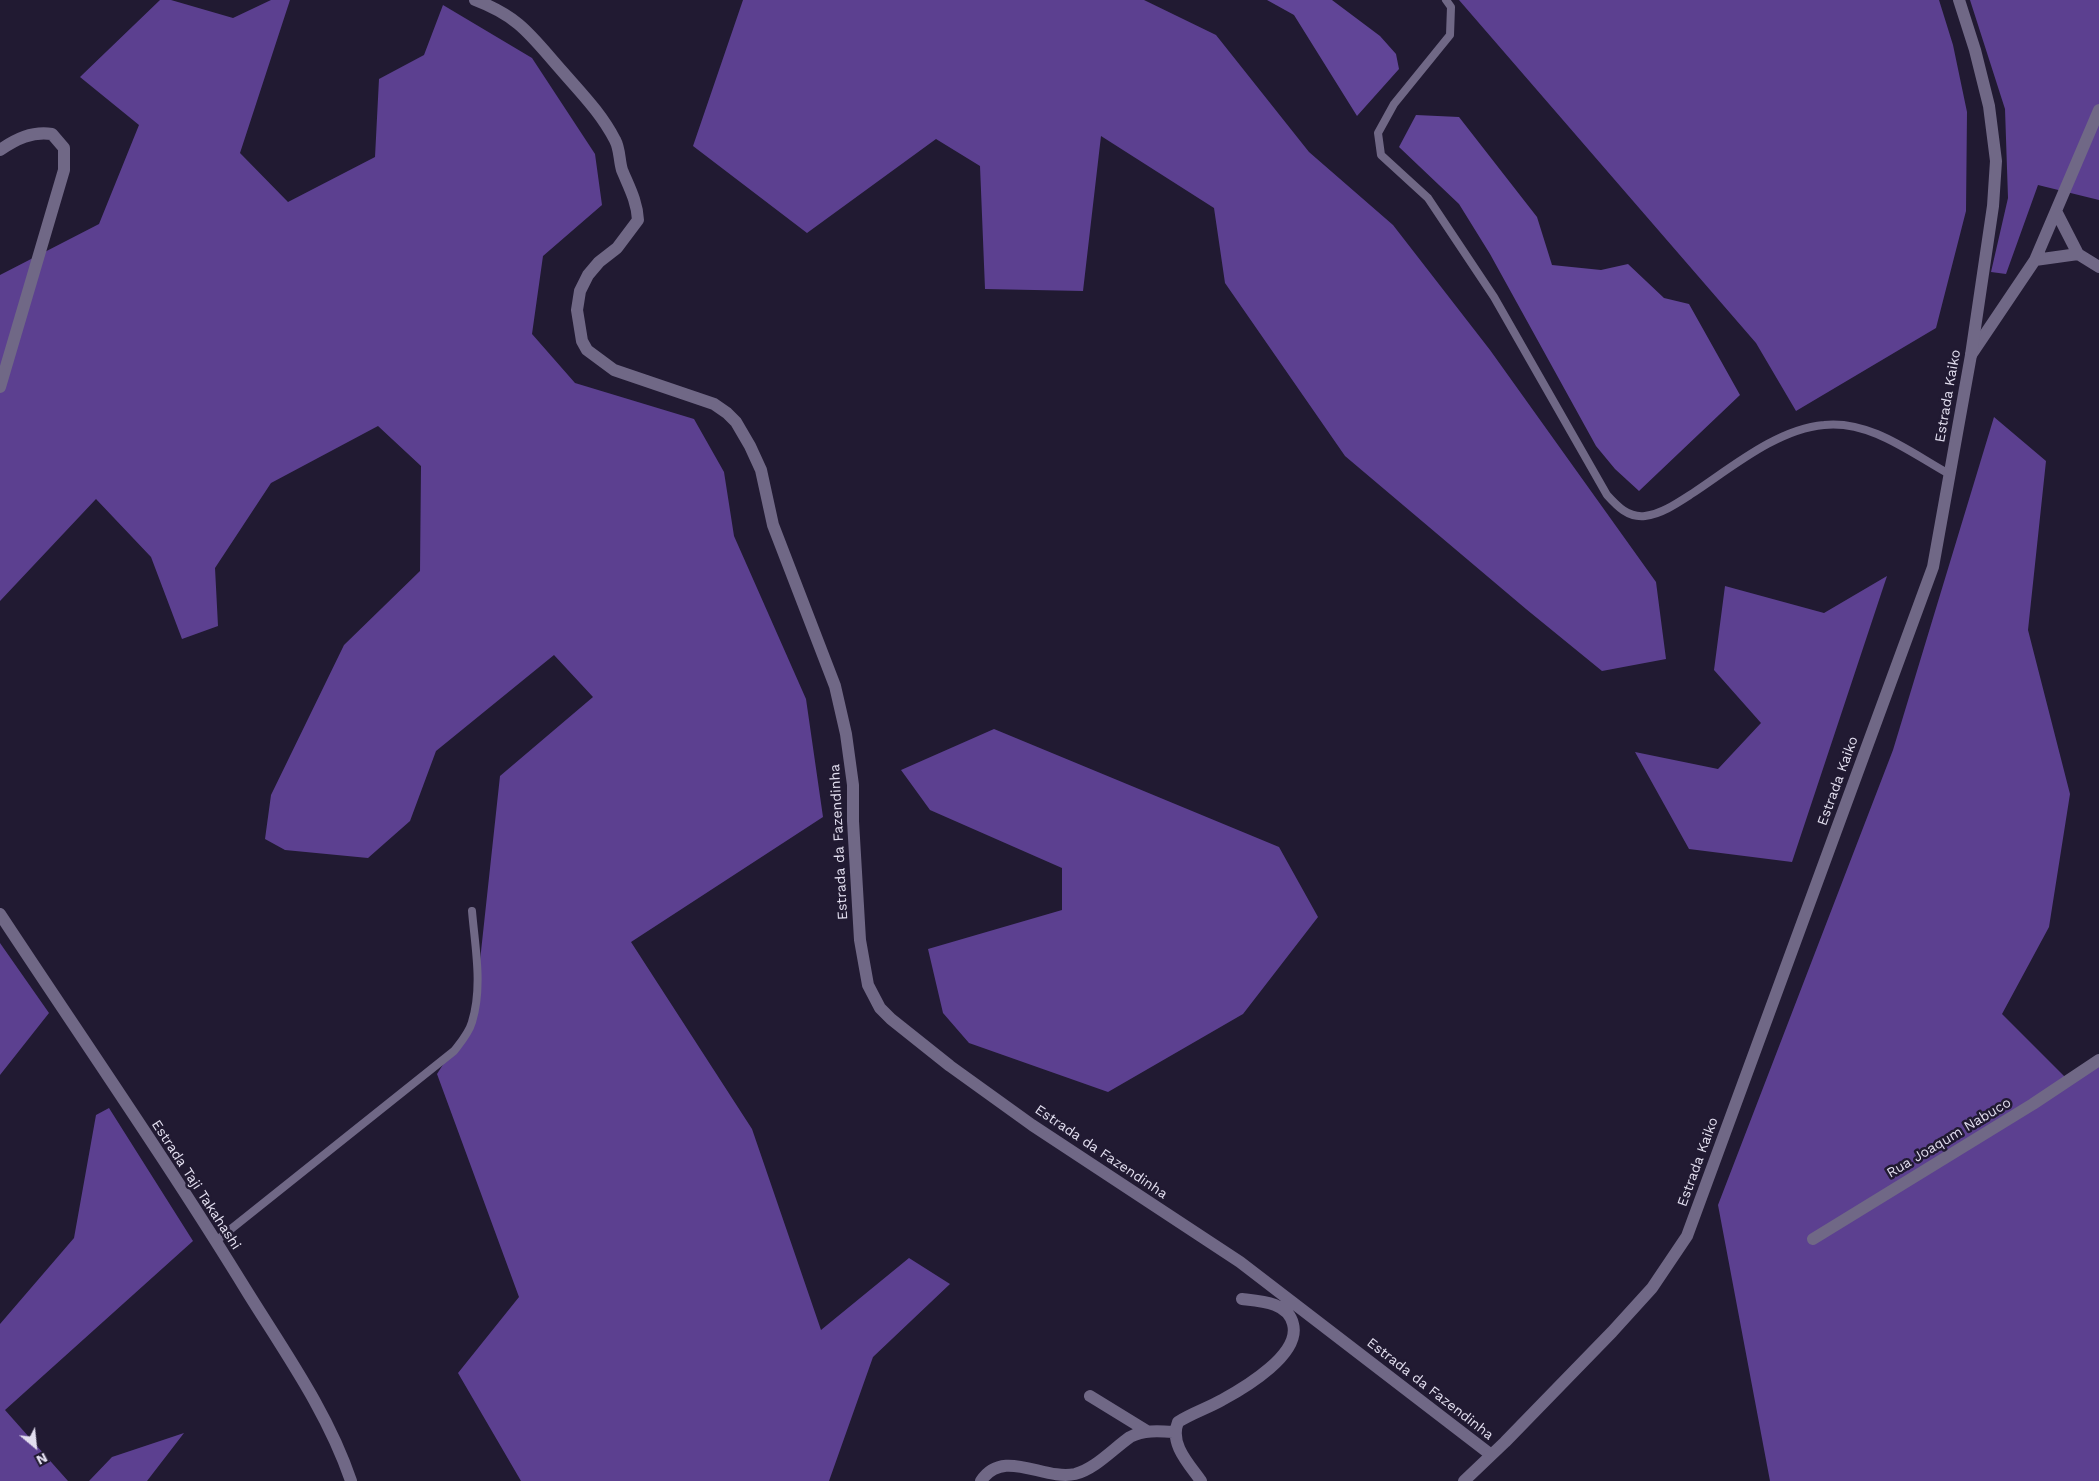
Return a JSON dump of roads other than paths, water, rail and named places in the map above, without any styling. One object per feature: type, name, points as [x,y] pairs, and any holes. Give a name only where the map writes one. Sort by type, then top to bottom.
[{"type":"street","name":"Estrada da Fazendinha","points":[[475,0],[504,12],[529,32],[587,97],[616,142],[621,168],[637,207],[638,220],[617,248],[599,262],[588,275],[580,292],[577,310],[582,341],[587,350],[614,370],[706,400],[727,413],[736,422],[761,470],[773,525],[835,686],[846,734],[853,785],[853,821],[860,940],[868,985],[880,1008],[950,1066],[1032,1125],[1240,1262],[1490,1454]]},
{"type":"street","name":"Estrada Kaiko","points":[[1464,1481],[1490,1454],[1506,1442],[1645,1295],[1687,1236],[1932,567],[1971,355],[1993,206],[1996,161],[1989,106],[1975,50],[1959,0]]},
{"type":"street","points":[[1971,355],[2035,260],[2057,213],[2099,110]]},
{"type":"street","points":[[0,150],[12,142],[38,132],[52,134],[64,148],[64,170],[0,387]]},
{"type":"street","points":[[2057,213],[2078,254],[2099,267]]},
{"type":"street","points":[[2035,260],[2078,254]]},
{"type":"street","name":"Estrada Taji Takahashi","points":[[0,914],[216,1241],[319,1408],[339,1448],[350,1481]]},
{"type":"street","name":"Rua Joaqum Nabuco","points":[[1813,1239],[2033,1104],[2099,1060]]},
{"type":"street","points":[[1201,1481],[1178,1448],[1174,1432],[1178,1422],[1222,1401],[1275,1364],[1291,1344],[1294,1329],[1288,1312],[1262,1301],[1242,1299]]},
{"type":"street","points":[[1090,1396],[1146,1431]]},
{"type":"street","points":[[981,1481],[993,1468],[1007,1465],[1022,1466],[1065,1476],[1077,1473],[1087,1469],[1130,1437],[1146,1431],[1174,1432]]},
{"type":"lane","points":[[1446,0],[1451,7],[1450,35],[1394,104],[1378,133],[1381,155],[1428,198],[1494,297],[1606,495],[1622,511],[1644,516],[1673,506],[1774,440],[1800,429],[1824,425],[1843,425],[1871,431],[1949,474]]},
{"type":"lane","points":[[216,1241],[454,1051],[472,1023],[476,1006],[478,974],[472,911]]}]
